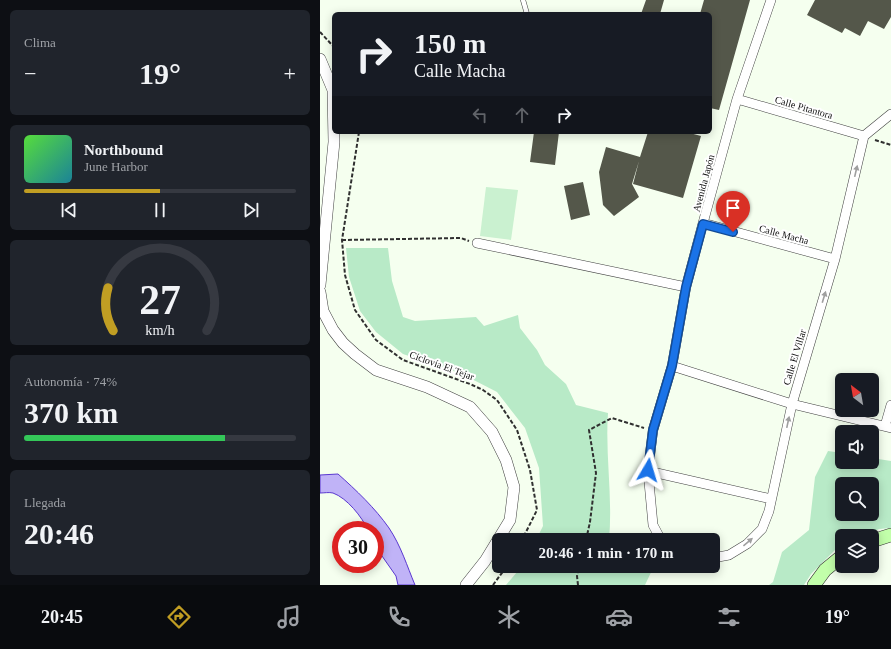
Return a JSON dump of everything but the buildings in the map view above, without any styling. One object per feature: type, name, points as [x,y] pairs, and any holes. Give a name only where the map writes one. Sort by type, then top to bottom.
[{"type":"main road","points":[[879,539],[891,536]]},
{"type":"main road","points":[[814,585],[825,570],[835,562]]},
{"type":"street","name":"Avenida Japón","points":[[658,533],[653,525],[648,470],[653,430],[672,366],[686,287],[737,99],[770,0]]},
{"type":"street","points":[[320,59],[332,88]]},
{"type":"street","name":"Calle Pitantora","points":[[737,99],[864,136]]},
{"type":"street","points":[[864,136],[891,114]]},
{"type":"street","points":[[320,285],[334,134]]},
{"type":"street","name":"Calle El Villar","points":[[720,557],[729,555],[747,544],[762,529],[771,499],[792,404],[835,259],[864,136]]},
{"type":"street","name":"Calle Macha","points":[[703,224],[835,259]]},
{"type":"street","points":[[477,244],[686,287]]},
{"type":"street","points":[[320,292],[323,311],[333,330],[343,343],[355,354],[376,370],[427,387],[470,407],[492,432],[506,460],[514,487],[510,520],[485,561],[466,585]]},
{"type":"street","points":[[672,366],[792,404],[888,427],[891,405]]},
{"type":"street","points":[[648,470],[771,499]]},
{"type":"lane","points":[[523,0],[526,12]]},
{"type":"path","points":[[320,32],[332,45]]},
{"type":"path","name":"Ciclovía El Tejar","points":[[359,134],[342,240],[345,275],[355,310],[376,340],[403,360],[483,390],[497,400],[517,430],[530,470],[537,510],[526,533]]},
{"type":"path","points":[[864,136],[891,145]]},
{"type":"path","points":[[342,240],[461,238],[477,244]]},
{"type":"path","points":[[588,533],[596,473],[589,430],[612,418],[653,430]]},
{"type":"path","points":[[493,585],[502,573]]},
{"type":"path","points":[[578,573],[578,585]]},
{"type":"green space","points":[[486,187],[518,190],[511,240],[480,236]]},
{"type":"green space","points":[[346,248],[388,248],[392,281],[403,317],[415,321],[476,317],[484,326],[518,315],[520,328],[537,350],[545,365],[566,384],[576,405],[608,413],[607,445],[610,508],[609,533],[540,533],[543,526],[539,468],[525,428],[497,392],[460,373],[403,354],[376,332],[360,311],[349,277]]},
{"type":"green space","points":[[828,451],[835,452],[835,469],[879,469],[879,459],[891,461],[891,528],[835,529],[835,550],[811,574],[804,585],[769,585],[773,582],[782,552],[809,530],[815,477]]},
{"type":"green space","points":[[516,573],[651,573],[645,585],[506,585]]},
{"type":"shaded area","points":[[338,474],[352,486],[384,521],[363,521],[349,503],[338,495],[333,493],[320,493],[320,475]]},
{"type":"shaded area","points":[[384,521],[400,549],[415,585],[398,585],[396,576],[384,559]]},
{"type":"route","points":[[648,470],[653,430],[672,366],[686,287],[703,224],[733,232]]}]
